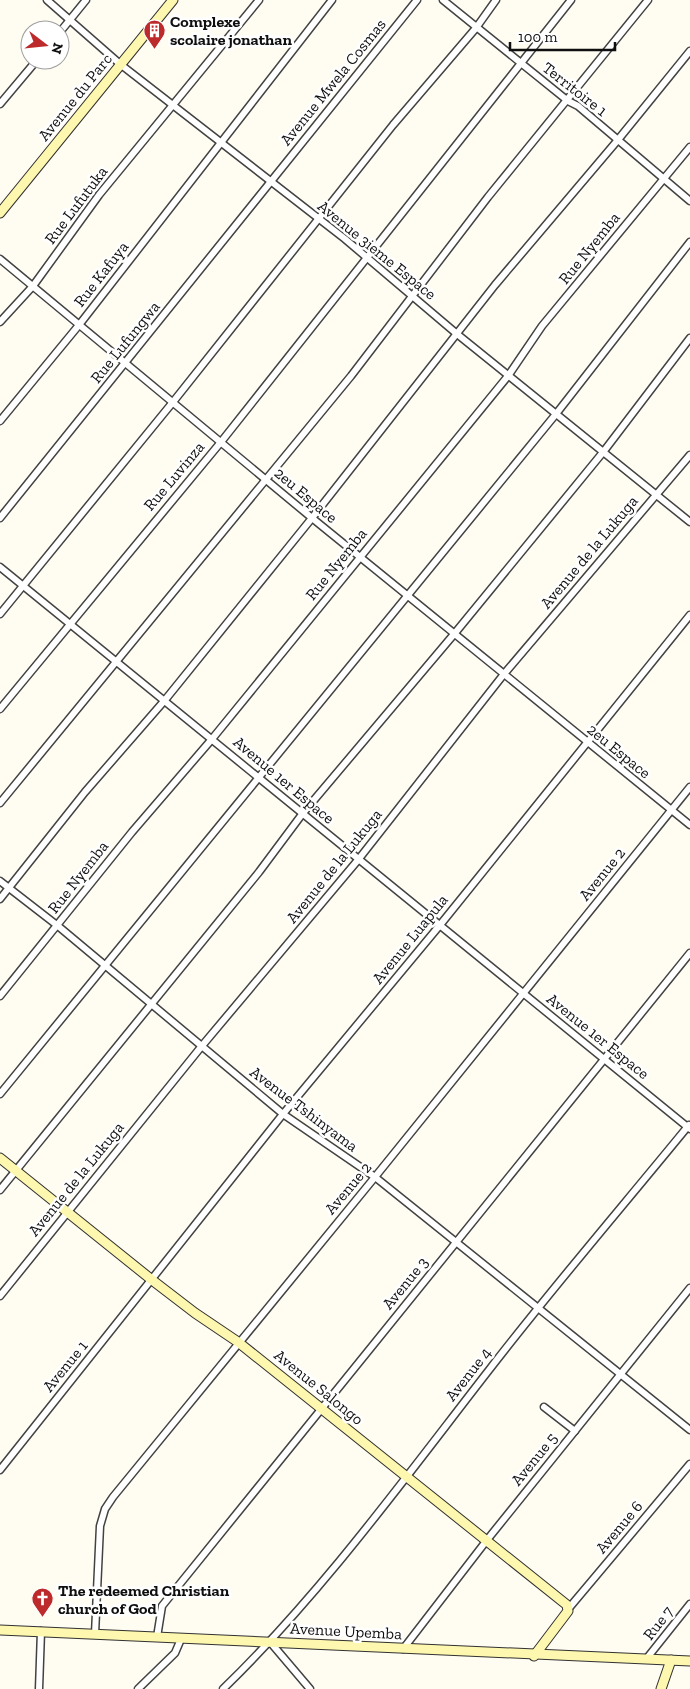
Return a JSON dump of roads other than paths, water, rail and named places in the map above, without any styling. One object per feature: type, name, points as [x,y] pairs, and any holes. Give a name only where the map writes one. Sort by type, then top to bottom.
[{"type":"street","name":"Avenue 3ieme Espace","points":[[47,0],[71,19],[120,64],[366,258],[508,376],[604,451],[690,522]]},
{"type":"street","points":[[71,19],[86,0]]},
{"type":"street","name":"Avenue du Parc","points":[[0,213],[173,0]]},
{"type":"street","name":"Rue Lufutuka","points":[[0,322],[33,286],[99,195],[259,0]]},
{"type":"street","name":"Rue Kafuya","points":[[0,421],[79,326],[332,0]]},
{"type":"street","name":"Avenue Mwela Cosmas","points":[[270,181],[418,0]]},
{"type":"street","name":"Territoire 1","points":[[443,0],[568,101],[578,106],[662,180],[690,201]]},
{"type":"street","points":[[0,614],[173,402],[393,125],[476,28],[496,0]]},
{"type":"street","name":"Rue Luvinza","points":[[0,709],[221,442],[571,0]]},
{"type":"street","points":[[0,803],[118,662],[351,376],[411,295],[488,197],[568,101],[648,0]]},
{"type":"street","points":[[0,899],[85,792],[164,700],[312,518],[534,237],[617,141],[690,50]]},
{"type":"street","points":[[0,104],[28,70]]},
{"type":"street","name":"Rue Nyemba","points":[[0,996],[132,832],[212,739],[508,376],[542,326],[690,147]]},
{"type":"street","name":"Rue Lufungwa","points":[[0,518],[127,363],[270,181]]},
{"type":"street","points":[[0,1094],[106,966],[181,870],[260,777],[556,414],[690,242]]},
{"type":"street","name":"2eu Espace","points":[[0,259],[312,518],[690,825]]},
{"type":"street","points":[[0,1190],[259,872],[303,813],[455,633],[604,451],[690,338]]},
{"type":"street","name":"Avenue de la Lukuga","points":[[0,1296],[201,1047],[358,860],[504,674],[690,455]]},
{"type":"street","name":"Avenue 1er Espace","points":[[0,567],[260,777],[358,860],[604,1060],[689,1126]]},
{"type":"street","name":"Avenue Luapula","points":[[152,1280],[283,1114],[440,925],[690,615]]},
{"type":"street","name":"Avenue 2","points":[[95,1634],[100,1526],[105,1509],[238,1342],[375,1178],[690,787]]},
{"type":"street","name":"Avenue Tshinyama","points":[[0,881],[58,926],[283,1114],[375,1178],[690,1430]]},
{"type":"street","name":"Avenue 3","points":[[157,1637],[162,1606],[690,953]]},
{"type":"street","name":"Avenue 4","points":[[223,1689],[271,1643],[406,1476],[538,1307],[689,1126]]},
{"type":"street","name":"Avenue Salongo","points":[[0,1158],[152,1280],[195,1313],[238,1342],[487,1540],[569,1608]]},
{"type":"street","name":"Avenue 1","points":[[0,1470],[152,1280]]},
{"type":"street","name":"Avenue 5","points":[[403,1649],[487,1540],[690,1288]]},
{"type":"street","points":[[544,1407],[574,1431]]},
{"type":"street","name":"Avenue 6","points":[[569,1608],[690,1464]]},
{"type":"street","name":"Rue 7","points":[[647,1658],[690,1604]]},
{"type":"street","points":[[534,1656],[569,1608]]},
{"type":"street","name":"Avenue Upemba","points":[[0,1630],[534,1656],[647,1658],[690,1661]]},
{"type":"street","points":[[39,1689],[41,1632]]},
{"type":"street","points":[[138,1689],[175,1653],[181,1639]]},
{"type":"street","points":[[271,1643],[310,1689]]},
{"type":"street","points":[[661,1689],[671,1660]]},
{"type":"place","name":"Complexe scolaire jonathan","points":[[154,49]]},
{"type":"place","name":"The redeemed Christian church of God","points":[[42,1618]]}]
